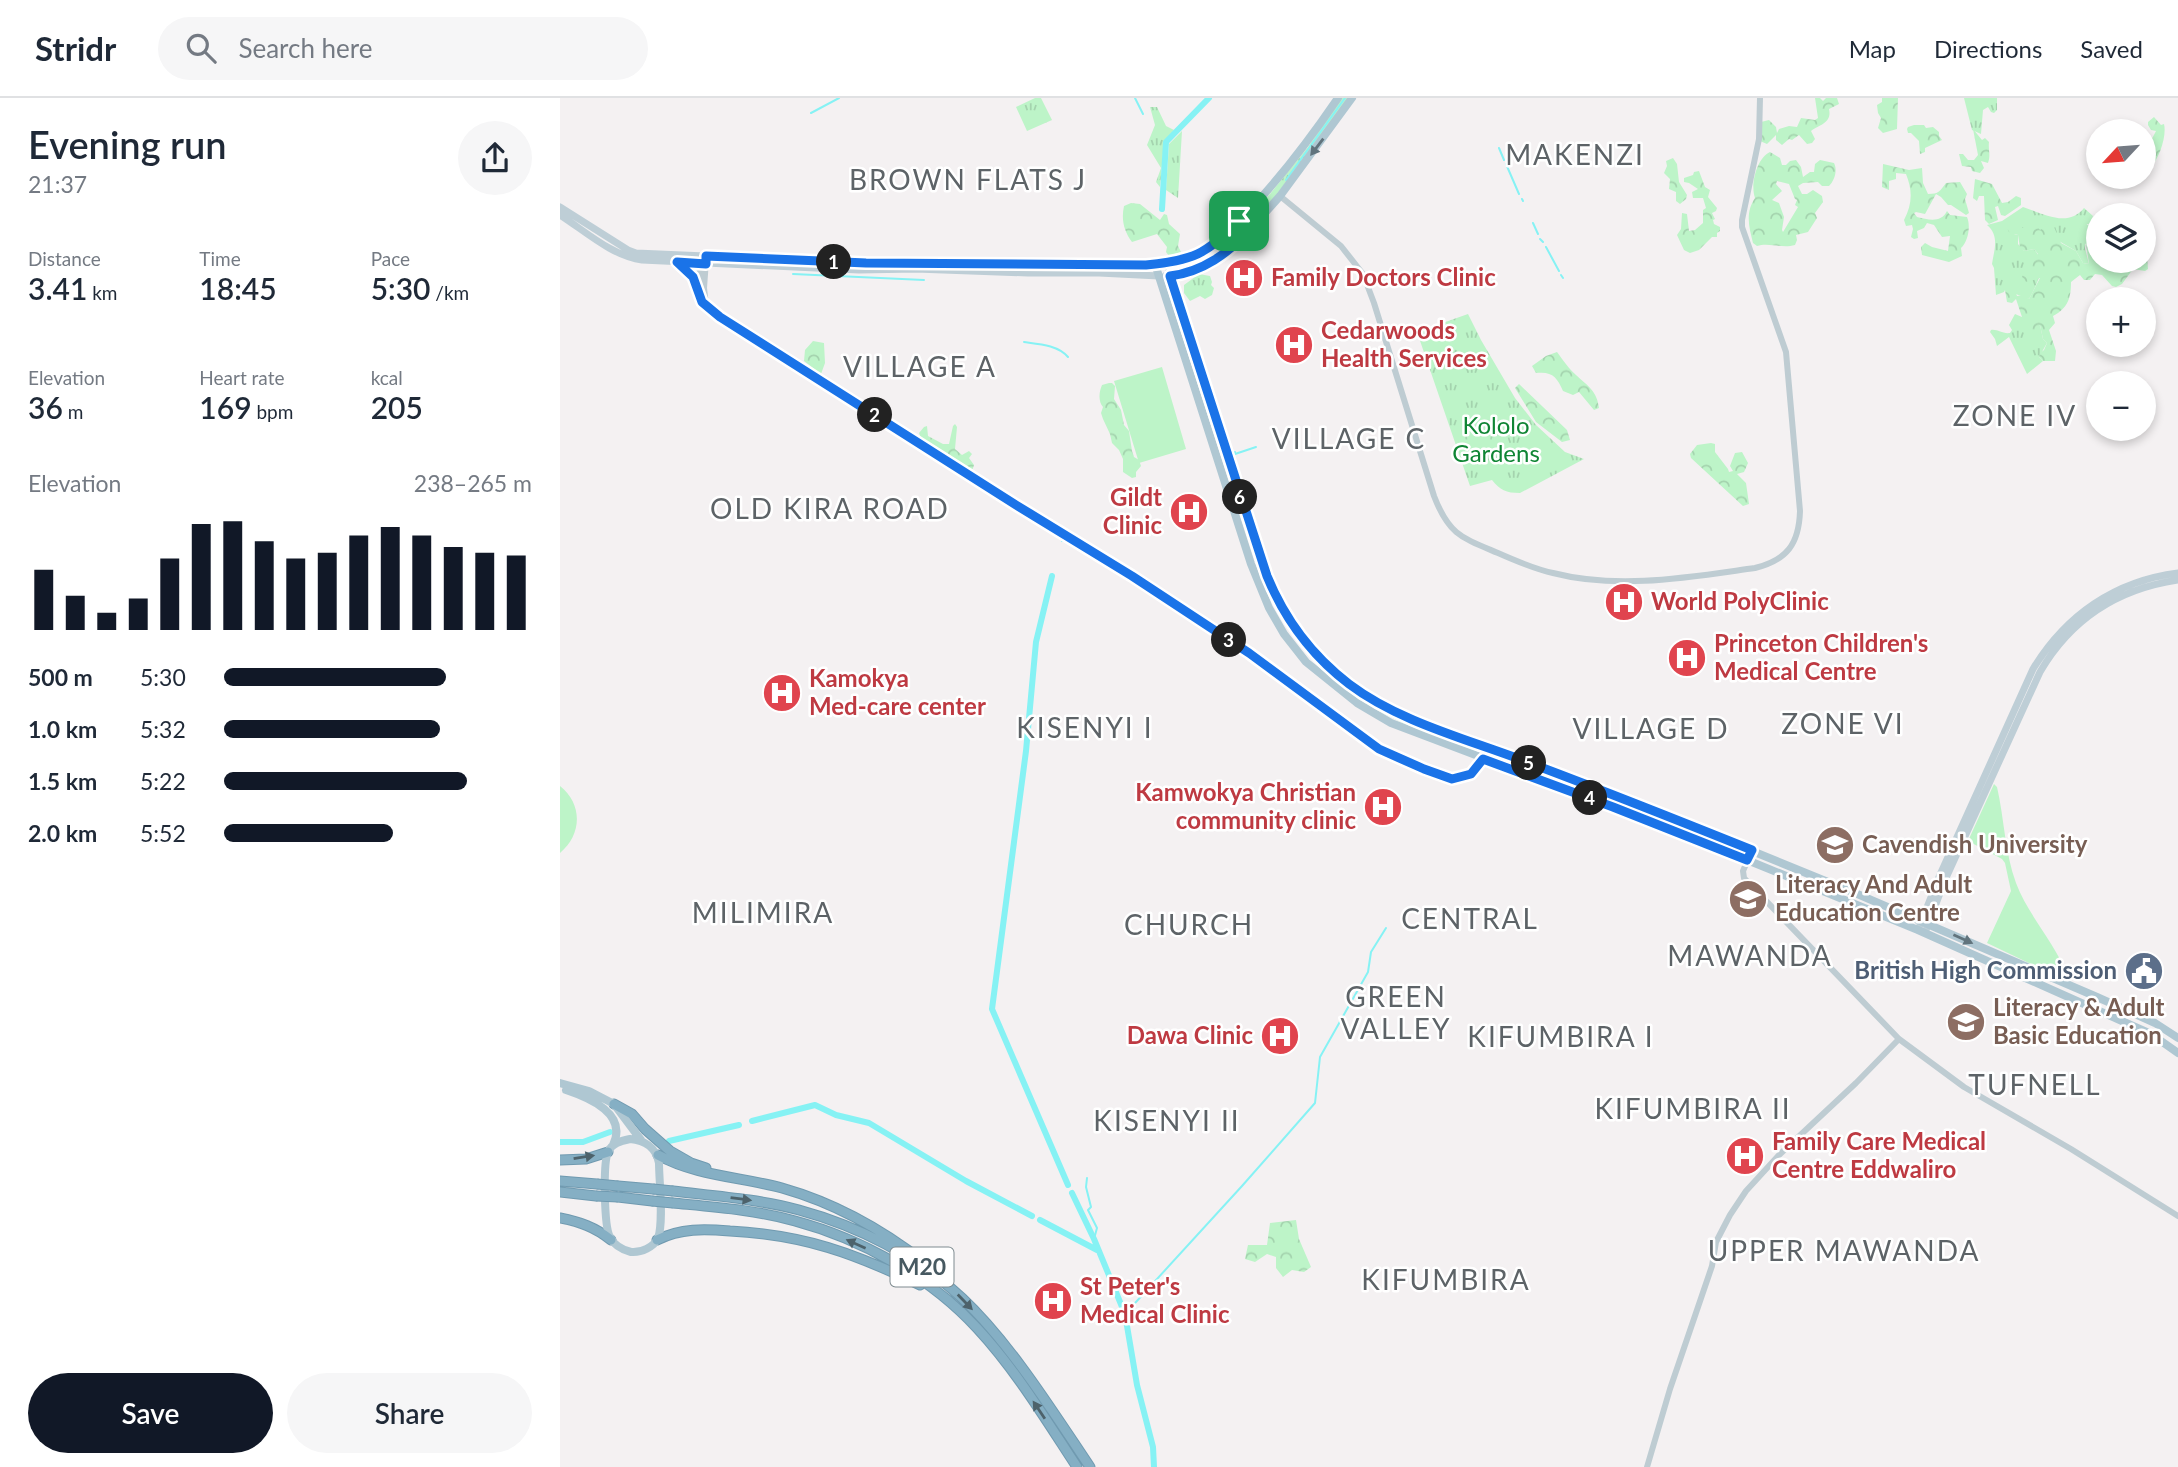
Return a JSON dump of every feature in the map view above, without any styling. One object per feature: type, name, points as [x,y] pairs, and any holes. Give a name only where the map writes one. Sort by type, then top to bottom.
[{"type":"highway","points":[[614,1104],[632,1114],[658,1142],[680,1158],[721,1175]]},
{"type":"highway","points":[[560,1160],[586,1159],[611,1149]]},
{"type":"highway","points":[[658,1155],[682,1167],[784,1189],[845,1212],[904,1246],[938,1273],[947,1285]]},
{"type":"highway","name":"M20","points":[[560,1181],[756,1200],[831,1219],[866,1233],[922,1267],[963,1299],[1006,1348],[1090,1467]]},
{"type":"highway","name":"M20","points":[[560,1192],[754,1212],[794,1220],[856,1243],[885,1258],[940,1295],[977,1328],[1004,1361],[1077,1467]]},
{"type":"highway","points":[[560,1218],[597,1229],[611,1240]]},
{"type":"highway","points":[[657,1240],[685,1230],[768,1233],[803,1239],[892,1271],[940,1295]]},
{"type":"main road","points":[[560,215],[625,256],[642,260],[1130,266],[1168,263],[1184,260],[1207,250],[1239,221],[1306,146],[1338,98]]},
{"type":"main road","points":[[560,207],[628,250],[647,254],[859,270],[1183,275],[1224,256],[1250,230],[1280,196],[1352,98]]},
{"type":"main road","points":[[1239,221],[1243,229],[1250,230]]},
{"type":"main road","points":[[677,262],[688,271],[698,287]]},
{"type":"main road","points":[[1168,263],[1222,441],[1278,603],[1296,632],[1319,658],[1348,683],[1399,713],[1752,850],[2151,1034],[2178,1053]]},
{"type":"main road","points":[[1155,264],[1256,580],[1269,608],[1294,648],[1342,692],[1391,723],[2097,997],[2155,1023],[2178,1038]]},
{"type":"main road","points":[[1211,444],[1222,441]]},
{"type":"main road","points":[[1238,523],[1248,520]]},
{"type":"main road","points":[[1923,928],[2033,669],[2044,650],[2072,620],[2098,601],[2137,582],[2178,573]]},
{"type":"main road","points":[[1256,580],[1267,576]]},
{"type":"main road","points":[[1923,928],[2050,655],[2071,630],[2104,606],[2143,586],[2178,580]]},
{"type":"main road","points":[[1342,692],[1348,683]]},
{"type":"main road","points":[[1613,807],[1617,796]]},
{"type":"main road","points":[[560,1085],[589,1091],[614,1104],[641,1140],[658,1155],[660,1227],[657,1240],[647,1249],[634,1252],[618,1247],[606,1229],[606,1164],[617,1138],[617,1127],[595,1101],[560,1085]]},
{"type":"main road","points":[[611,1149],[620,1141],[641,1140]]},
{"type":"street","points":[[1280,196],[1341,246],[1363,274],[1434,496],[1444,520],[1458,534],[1529,566],[1554,574],[1584,578],[1651,580],[1770,565],[1789,550],[1798,531],[1800,512],[1786,352],[1742,227],[1759,139],[1760,98]]},
{"type":"street","points":[[703,260],[698,287],[700,299],[730,323],[1132,576],[1249,653],[1379,749],[1452,779],[1471,774],[1489,748]]},
{"type":"street","points":[[703,260],[707,306]]},
{"type":"street","points":[[1752,850],[1744,878],[1899,1039],[1964,1087],[2071,1149],[2178,1216]]},
{"type":"street","points":[[1647,1467],[1690,1326],[1712,1266],[1716,1242],[1730,1214],[1746,1191],[1779,1155],[1899,1039]]},
{"type":"green space","points":[[1041,98],[1052,120],[1027,131],[1016,107]]},
{"type":"green space","points":[[1341,98],[1349,98],[1271,202],[1220,255],[1184,270],[1182,265],[1207,255],[1220,245],[1270,194],[1308,147]]},
{"type":"green space","points":[[1815,98],[1823,101],[1826,98],[1837,98],[1839,104],[1829,109],[1829,117],[1825,123],[1811,131],[1815,139],[1812,143],[1807,144],[1799,135],[1782,145],[1776,140],[1776,135],[1767,144],[1760,141],[1761,122],[1769,120],[1776,127],[1777,133],[1779,129],[1789,126],[1797,127],[1801,118],[1818,118]]},
{"type":"green space","points":[[1882,98],[1898,98],[1897,129],[1883,133],[1878,128],[1881,118],[1877,105],[1882,102]]},
{"type":"green space","points":[[1964,98],[1997,98],[1997,110],[1994,113],[1988,107],[1983,110],[1981,134],[1972,130]]},
{"type":"green space","points":[[1150,107],[1157,107],[1166,126],[1174,130],[1164,142],[1160,187],[1156,182],[1161,168],[1147,145],[1155,125]]},
{"type":"green space","points":[[2156,119],[2161,125],[2164,124],[2156,158]]},
{"type":"green space","points":[[1914,125],[1933,127],[1942,140],[1925,148],[1925,152],[1920,154],[1919,141],[1908,133],[1907,129]]},
{"type":"green space","points":[[1973,129],[1982,140],[1985,138],[1989,142],[1989,160],[1988,163],[1981,161],[1984,168],[1980,173],[1972,171],[1971,167],[1962,166],[1959,154],[1963,154],[1968,160],[1974,160],[1978,155]]},
{"type":"green space","points":[[1182,131],[1178,198],[1166,190],[1169,144]]},
{"type":"green space","points":[[1770,152],[1780,158],[1782,165],[1796,160],[1803,177],[1814,172],[1815,164],[1820,160],[1834,163],[1836,169],[1829,186],[1822,186],[1818,182],[1798,186],[1802,194],[1813,190],[1822,196],[1823,202],[1815,213],[1817,218],[1808,232],[1796,235],[1795,245],[1757,246],[1753,243],[1749,215],[1755,198],[1753,186],[1756,172],[1765,155]],"holes":[[[1777,181],[1789,184],[1798,207],[1783,232],[1784,217],[1779,203],[1772,200],[1782,191],[1776,184]]]},
{"type":"green space","points":[[1673,158],[1677,164],[1679,182],[1687,195],[1680,204],[1676,201],[1676,192],[1669,189],[1670,179],[1664,173],[1666,161]]},
{"type":"green space","points":[[1883,164],[1909,170],[1922,168],[1923,183],[1928,194],[1939,192],[1946,183],[1960,182],[1967,194],[1965,199],[1969,213],[1966,215],[1948,205],[1936,194],[1925,214],[1914,213],[1917,217],[1930,220],[1938,219],[1947,211],[1950,215],[1967,217],[1969,229],[1961,248],[1962,256],[1949,262],[1922,255],[1921,247],[1925,243],[1948,251],[1950,236],[1942,237],[1934,225],[1927,223],[1917,231],[1918,238],[1911,237],[1912,225],[1906,226],[1904,220],[1911,198],[1906,174],[1896,173],[1896,179],[1889,181],[1889,190],[1882,187]]},
{"type":"green space","points":[[1699,171],[1705,187],[1710,190],[1708,197],[1717,208],[1712,213],[1714,224],[1720,227],[1720,231],[1717,237],[1712,237],[1699,250],[1690,253],[1684,250],[1677,235],[1681,229],[1682,213],[1687,214],[1689,231],[1695,230],[1703,223],[1703,210],[1706,208],[1703,198],[1693,198],[1692,192],[1698,189],[1684,182],[1684,178]]},
{"type":"green space","points":[[1975,179],[1992,184],[2002,203],[2016,196],[2021,198],[2021,205],[2005,216],[2001,215],[1998,206],[1995,207],[1998,220],[1989,224],[1985,220],[1984,196],[1979,196],[1977,201],[1973,198]]},
{"type":"green space","points":[[1131,203],[1140,204],[1160,220],[1164,214],[1167,215],[1169,224],[1180,234],[1178,246],[1181,252],[1169,256],[1167,247],[1157,234],[1132,242],[1123,221],[1124,206]]},
{"type":"green space","points":[[2023,207],[2055,218],[2071,217],[2084,208],[2086,264],[2076,251],[2040,230],[2014,234],[2018,235],[2018,244],[2024,251],[2034,249],[2038,255],[2040,274],[2029,299],[2005,290],[1996,295],[1992,264],[1995,238],[1987,225],[2002,221]]},
{"type":"green space","points":[[2016,222],[2022,228],[2031,224],[2040,230],[2047,225],[2054,227],[2061,243],[2076,251],[2086,264],[2086,273],[2130,273],[2122,284],[2116,287],[2102,275],[2095,274],[2090,280],[2084,280],[2080,275],[2071,282],[2068,302],[2053,316],[2055,323],[2049,330],[2056,351],[2055,361],[2043,361],[2039,357],[2047,343],[2043,339],[2040,325],[2034,334],[2030,335],[2024,330],[2012,330],[2009,325],[2015,314],[2022,317],[2016,299],[2012,303],[2007,302],[2005,290],[2015,290],[2017,296],[2023,295],[2029,299],[2040,278],[2026,282],[2022,277],[2026,262],[2038,254],[2034,249],[2024,251],[2020,248],[2018,235],[2009,232],[2008,224]]},
{"type":"green space","points":[[2086,225],[2086,244],[2080,236]]},
{"type":"green space","points":[[1199,274],[1210,276],[1214,288],[1212,295],[1205,299],[1200,296],[1190,301],[1184,293],[1184,285]]},
{"type":"green space","name":"Kololo Gardens","points":[[1468,314],[1515,398],[1536,425],[1565,452],[1584,459],[1520,493],[1504,490],[1492,480],[1470,486],[1417,332]]},
{"type":"green space","points":[[2040,325],[2043,339],[2047,343],[2039,357],[2043,361],[2027,374],[2009,337],[1997,346],[1990,332],[1993,330],[2010,333],[2012,330],[2024,330]]},
{"type":"green space","points":[[813,341],[824,343],[825,363],[821,374],[804,361],[805,350]]},
{"type":"green space","points":[[1557,352],[1591,389],[1599,408],[1594,410],[1579,392],[1573,395],[1563,391],[1550,374],[1536,373],[1532,366]]},
{"type":"green space","points":[[1162,367],[1186,449],[1139,463],[1114,381]]},
{"type":"green space","points":[[1109,383],[1115,386],[1114,399],[1129,431],[1134,457],[1139,460],[1141,466],[1136,477],[1132,478],[1123,472],[1123,459],[1112,443],[1101,413],[1103,407],[1100,391],[1102,385]]},
{"type":"green space","points":[[1519,384],[1567,430],[1570,440],[1562,442],[1536,422],[1515,388]]},
{"type":"green space","points":[[1491,420],[1498,425],[1500,434],[1479,449],[1467,445],[1464,440],[1466,436],[1475,434]]},
{"type":"green space","points":[[955,424],[955,449],[962,455],[969,451],[972,454],[969,458],[974,465],[972,471],[921,438],[919,433],[927,426],[928,436],[943,444],[949,444]]},
{"type":"green space","points":[[1715,444],[1715,452],[1729,472],[1733,471],[1730,466],[1735,453],[1742,452],[1748,463],[1744,472],[1737,474],[1746,483],[1749,504],[1743,506],[1691,458],[1690,454],[1697,445]]},
{"type":"green space","points":[[1348,688],[1396,716],[1475,746],[1478,750],[1407,725],[1360,700],[1345,689]]},
{"type":"green space","points":[[1994,784],[1997,787],[2009,860],[2016,883],[2062,963],[2058,977],[1987,943],[2011,891],[2002,859],[1968,841]]},
{"type":"green space","points":[[560,786],[573,802],[577,820],[573,837],[560,853]]},
{"type":"green space","points":[[1296,1220],[1299,1239],[1311,1267],[1304,1272],[1292,1270],[1283,1277],[1276,1268],[1276,1257],[1267,1254],[1255,1262],[1245,1259],[1248,1245],[1267,1245],[1270,1223]]},
{"type":"waterway","points":[[811,113],[839,98]]},
{"type":"waterway","points":[[1135,98],[1143,114]]},
{"type":"waterway","points":[[1162,209],[1166,142],[1209,98]]},
{"type":"waterway","points":[[1286,180],[1345,98]]},
{"type":"waterway","points":[[1499,148],[1504,160]]},
{"type":"waterway","points":[[1506,164],[1519,194]]},
{"type":"waterway","points":[[1533,223],[1538,234]]},
{"type":"waterway","points":[[1540,239],[1543,242]]},
{"type":"waterway","points":[[1546,247],[1559,271]]},
{"type":"waterway","points":[[793,274],[924,280]]},
{"type":"waterway","points":[[1024,342],[1054,348],[1068,357]]},
{"type":"waterway","points":[[1235,452],[1256,447]]},
{"type":"waterway","points":[[1052,576],[1036,642],[1026,751],[992,1009],[1068,1185]]},
{"type":"waterway","points":[[1125,1314],[1315,1103],[1320,1057],[1368,972],[1371,952],[1386,928]]},
{"type":"waterway","points":[[752,1121],[815,1105],[836,1115],[869,1123],[966,1181],[1032,1216]]},
{"type":"waterway","points":[[669,1141],[739,1125]]},
{"type":"waterway","points":[[560,1142],[583,1142],[610,1132]]},
{"type":"waterway","points":[[1087,1178],[1086,1187],[1091,1207],[1088,1210],[1097,1228],[1094,1239]]},
{"type":"waterway","points":[[1072,1193],[1125,1314],[1137,1385],[1153,1447],[1154,1467]]},
{"type":"waterway","points":[[1040,1220],[1097,1250]]},
{"type":"place","name":"Family Doctors Clinic","points":[[1244,278]]},
{"type":"place","name":"Cedarwoods Health Services","points":[[1294,345]]},
{"type":"place","name":"Gildt Clinic","points":[[1189,512]]},
{"type":"place","name":"World PolyClinic","points":[[1624,602]]},
{"type":"place","name":"Princeton Children's Medical Centre","points":[[1687,658]]},
{"type":"place","name":"Kamokya Med-care center","points":[[782,693]]},
{"type":"place","name":"Kamwokya Christian community clinic","points":[[1383,807]]},
{"type":"place","name":"Cavendish University","points":[[1835,845]]},
{"type":"place","name":"Literacy And Adult Education Centre","points":[[1748,899]]},
{"type":"place","name":"British High Commission","points":[[2144,971]]},
{"type":"place","name":"Literacy & Adult Basic Education","points":[[1966,1022]]},
{"type":"place","name":"Dawa Clinic","points":[[1280,1036]]},
{"type":"place","name":"Family Care Medical Centre Eddwaliro","points":[[1745,1156]]},
{"type":"place","name":"St Peter's Medical Clinic","points":[[1053,1301]]},
{"type":"district","name":"MAKENZI","points":[[1575,155]]},
{"type":"district","name":"BROWN FLATS J","points":[[968,180]]},
{"type":"district","name":"VILLAGE A","points":[[920,367]]},
{"type":"district","name":"ZONE IV","points":[[2015,416]]},
{"type":"district","name":"VILLAGE C","points":[[1349,439]]},
{"type":"district","name":"OLD KIRA ROAD","points":[[830,509]]},
{"type":"district","name":"ZONE VI","points":[[1843,724]]},
{"type":"district","name":"KISENYI I","points":[[1085,728]]},
{"type":"district","name":"VILLAGE D","points":[[1651,729]]},
{"type":"district","name":"MILIMIRA","points":[[763,913]]},
{"type":"district","name":"CENTRAL","points":[[1470,919]]},
{"type":"district","name":"CHURCH","points":[[1189,925]]},
{"type":"district","name":"MAWANDA","points":[[1750,956]]},
{"type":"district","name":"GREEN VALLEY","points":[[1396,1013]]},
{"type":"district","name":"KIFUMBIRA I","points":[[1561,1037]]},
{"type":"district","name":"TUFNELL","points":[[2035,1085]]},
{"type":"district","name":"KIFUMBIRA II","points":[[1693,1109]]},
{"type":"district","name":"KISENYI II","points":[[1167,1121]]},
{"type":"district","name":"UPPER MAWANDA","points":[[1844,1251]]},
{"type":"district","name":"KIFUMBIRA","points":[[1446,1280]]},
{"type":"route","points":[[1239,221],[1243,229],[1250,230],[1224,256],[1183,275],[1170,276],[1267,576],[1285,615],[1311,651],[1353,687],[1399,713],[1752,850],[1747,860],[1483,759],[1471,774],[1452,779],[1379,749],[1249,653],[1132,576],[720,317],[702,302],[693,277],[677,262],[706,264],[706,256],[866,263],[1146,265],[1179,262],[1207,250],[1239,221]]}]
